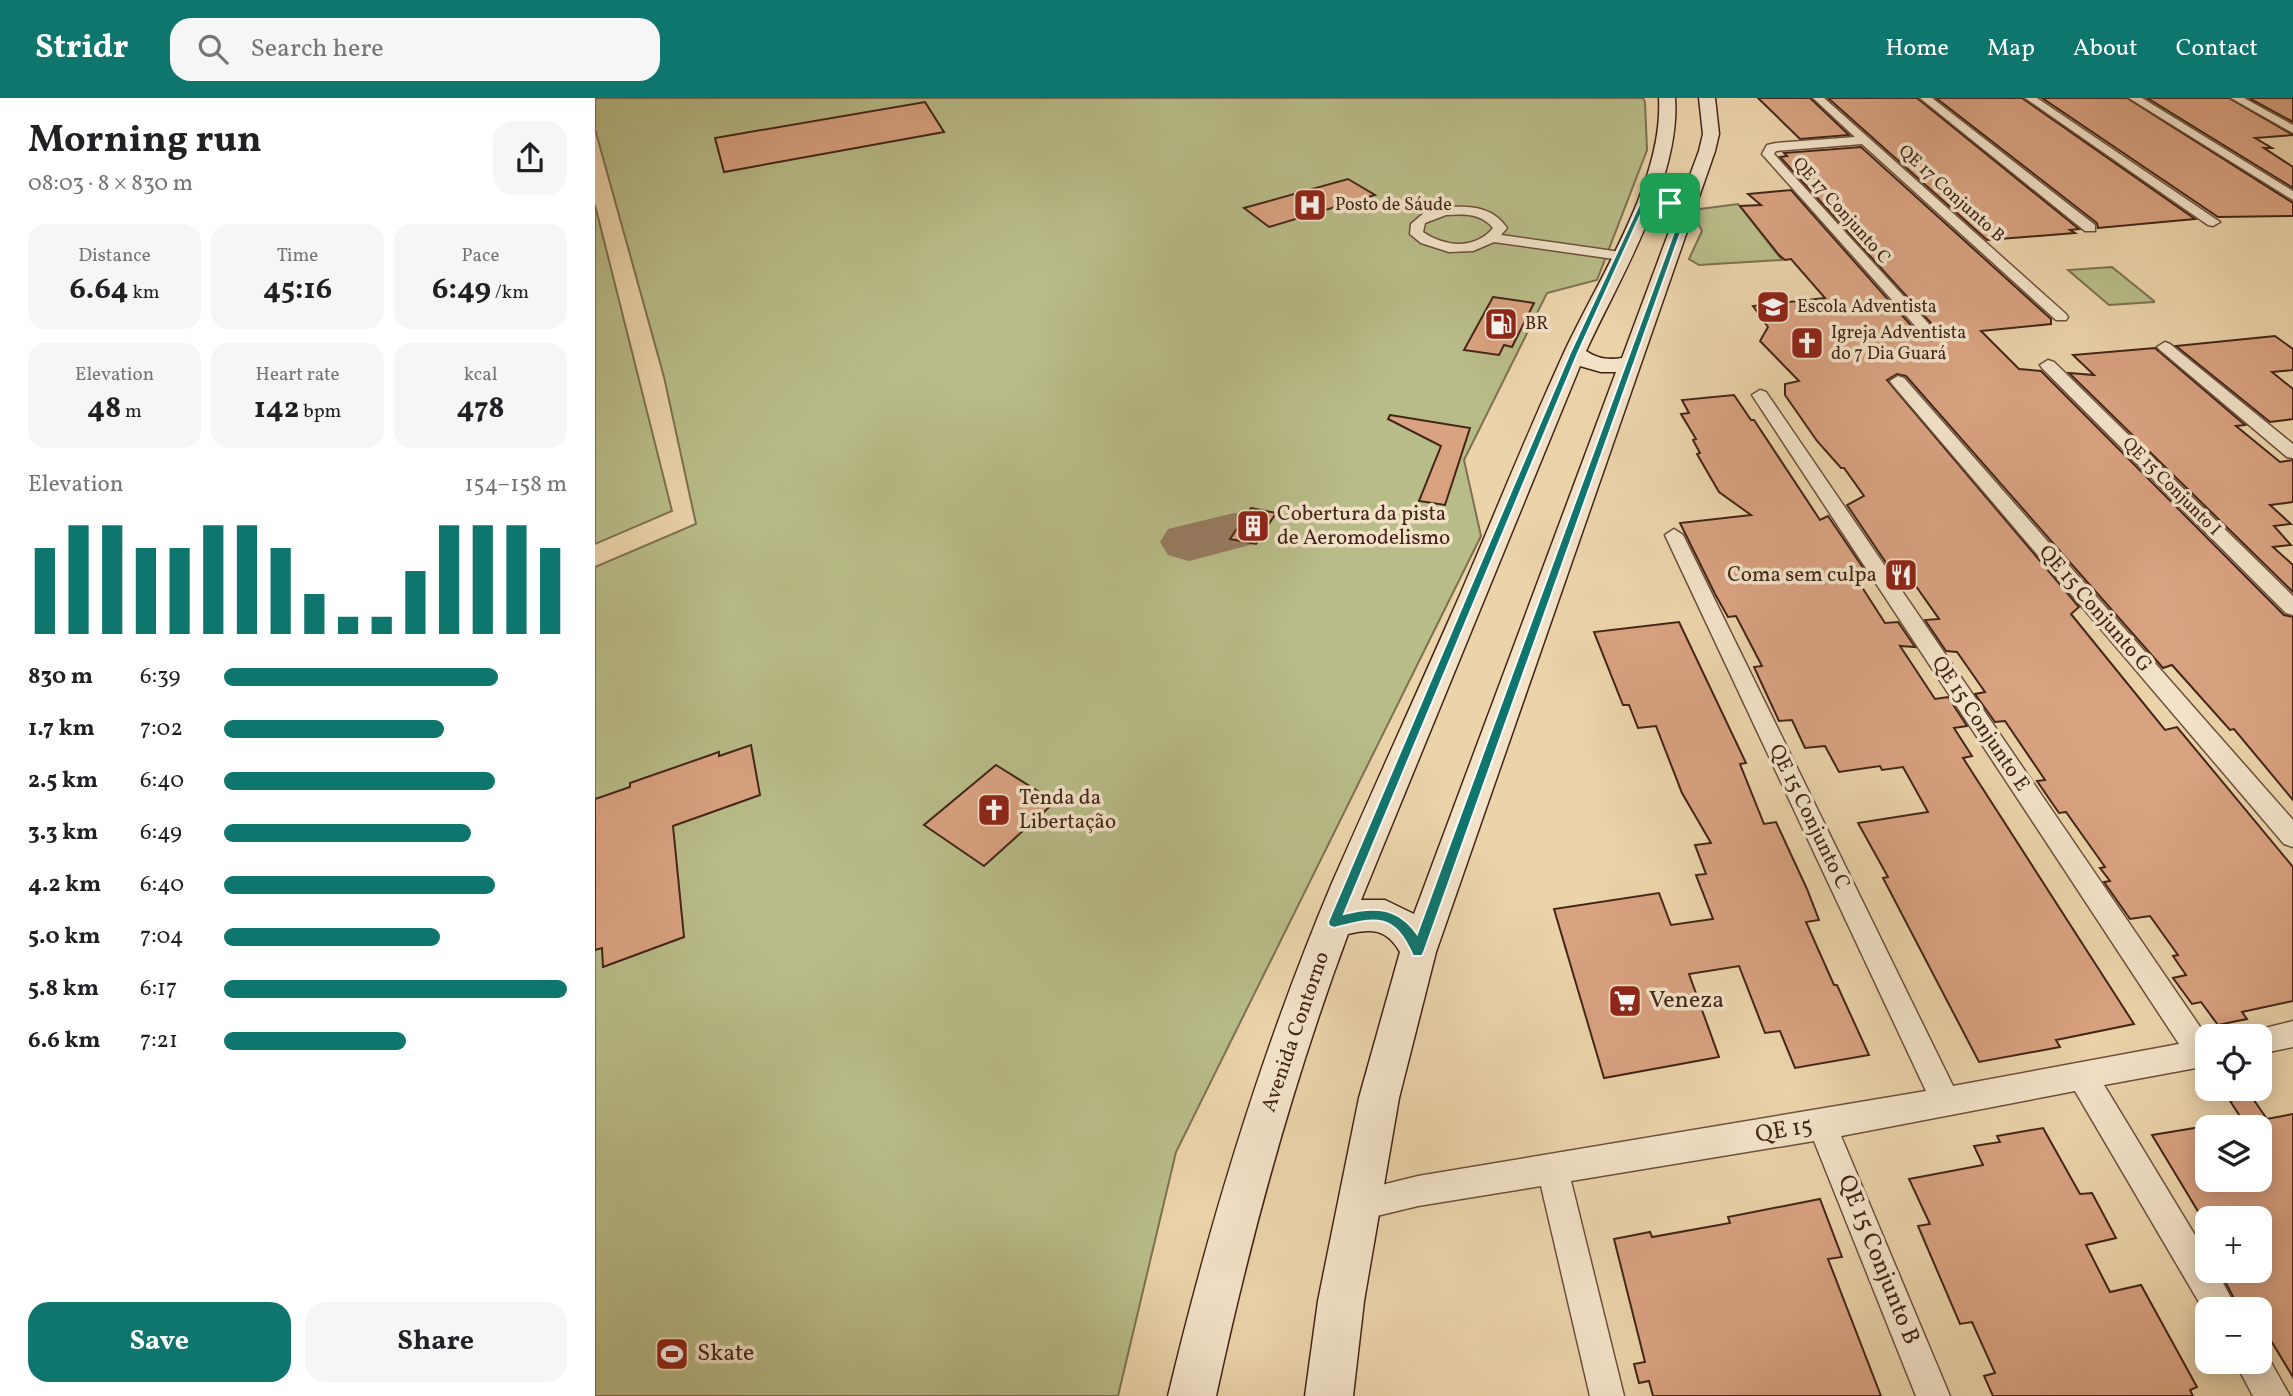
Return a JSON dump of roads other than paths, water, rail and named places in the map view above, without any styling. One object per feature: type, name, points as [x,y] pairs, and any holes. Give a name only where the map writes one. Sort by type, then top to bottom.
[{"type":"main road","name":"Avenida Contorno","points":[[1192,1396],[1218,1277],[1281,1068],[1334,922],[1574,353],[1623,250],[1665,206],[1707,151],[1711,134],[1690,108],[1664,150],[1665,206],[1631,362],[1418,952],[1379,1098],[1341,1301],[1329,1396]]},
{"type":"main road","points":[[1574,353],[1593,364],[1606,366],[1631,362]]},
{"type":"main road","points":[[1334,922],[1368,913],[1386,915],[1403,926],[1412,937],[1418,952]]},
{"type":"street","name":"QE 17 Conjunto B","points":[[1818,98],[2061,317]]},
{"type":"street","points":[[1925,98],[2090,228]]},
{"type":"street","points":[[2029,98],[2213,222]]},
{"type":"street","points":[[2134,98],[2293,196]]},
{"type":"street","points":[[2236,98],[2293,130]]},
{"type":"street","name":"QE 17 Conjunto C","points":[[1865,140],[1776,147],[1771,148],[1768,154],[1930,334]]},
{"type":"street","points":[[1497,233],[1493,218],[1459,210],[1434,213],[1418,222],[1415,228],[1423,240],[1446,247],[1473,246],[1497,233],[1623,250]]},
{"type":"street","points":[[2165,347],[2293,453]]},
{"type":"street","name":"QE 15 Conjunto I","points":[[2049,365],[2293,608]]},
{"type":"street","name":"QE 15 Conjunto G","points":[[1898,381],[2293,837]]},
{"type":"street","name":"QE 15 Conjunto E","points":[[1760,395],[2195,1039]]},
{"type":"street","name":"QE 15 Conjunto C","points":[[1674,535],[1945,1100]]},
{"type":"street","points":[[2272,1038],[2293,1034]]},
{"type":"street","name":"QE 15","points":[[1360,1204],[1418,1191],[1822,1125],[2195,1054]]},
{"type":"street","points":[[2082,1075],[2214,1297]]},
{"type":"street","name":"QE 15 Conjunto B","points":[[1822,1125],[1933,1396]]},
{"type":"street","points":[[1553,1171],[1607,1396]]},
{"type":"street","points":[[2259,1374],[2273,1396]]},
{"type":"place","name":"Posto de Sáude","points":[[1310,205]]},
{"type":"place","name":"Escola Adventista","points":[[1773,307]]},
{"type":"place","name":"BR","points":[[1501,324]]},
{"type":"place","name":"Igreja Adventista do 7 Dia Guará","points":[[1807,343]]},
{"type":"place","name":"Cobertura da pista de Aeromodelismo","points":[[1253,526]]},
{"type":"place","name":"Coma sem culpa","points":[[1901,575]]},
{"type":"place","name":"Tenda da Libertação","points":[[994,810]]},
{"type":"place","name":"Veneza","points":[[1625,1001]]},
{"type":"place","name":"Skate","points":[[672,1354]]}]
